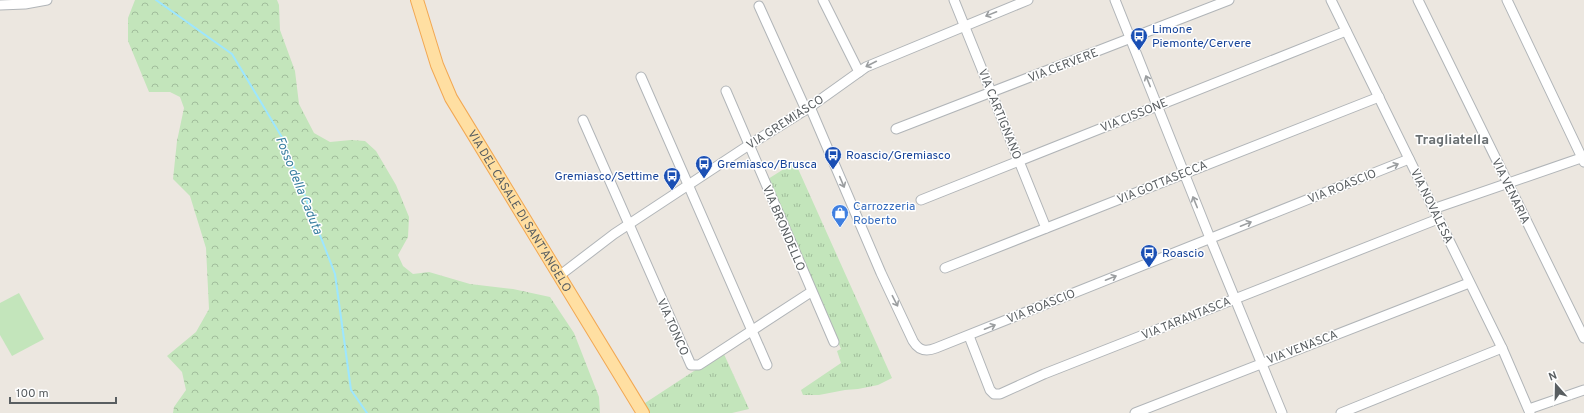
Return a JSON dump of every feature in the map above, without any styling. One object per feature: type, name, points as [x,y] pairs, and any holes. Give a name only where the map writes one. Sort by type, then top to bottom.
[{"type":"main road","name":"VIA DEL CASALE DI SANT'ANGELO","points":[[417,0],[438,71],[451,98],[643,413]]},
{"type":"street","points":[[0,5],[47,0]]},
{"type":"street","points":[[823,0],[859,72]]},
{"type":"street","name":"VIA CARTIGNANO","points":[[954,0],[1046,228]]},
{"type":"street","name":"VIA GREMIASCO","points":[[559,276],[628,224],[749,145],[808,109],[874,62],[1028,0]]},
{"type":"street","points":[[1115,0],[1282,413]]},
{"type":"street","name":"VIA CERVERE","points":[[896,129],[1229,0]]},
{"type":"street","name":"VIA NOVALESA","points":[[1331,0],[1502,348],[1530,412]]},
{"type":"street","name":"VIA VENARIA","points":[[1418,0],[1584,338]]},
{"type":"street","points":[[1433,209],[1583,159],[1507,0]]},
{"type":"street","name":"VIA ROASCIO","points":[[759,6],[808,109],[881,273],[915,344],[922,350],[930,350],[969,336],[1409,159]]},
{"type":"street","name":"VIA CISSONE","points":[[921,200],[1346,31]]},
{"type":"street","points":[[641,77],[767,365]]},
{"type":"street","name":"VIA BRONDELLO","points":[[726,91],[811,292],[834,342]]},
{"type":"street","name":"VIA GOTTASECCA","points":[[945,268],[1378,97]]},
{"type":"street","points":[[583,120],[628,224]]},
{"type":"street","name":"VIA TARANTASCA","points":[[969,336],[990,389],[997,395],[1044,374],[1438,218]]},
{"type":"street","name":"VIA TONCO","points":[[628,224],[691,365],[699,365],[811,292]]},
{"type":"street","name":"VIA VENASCA","points":[[1135,413],[1469,282]]},
{"type":"street","points":[[1341,413],[1502,348]]},
{"type":"street","points":[[1530,412],[1584,390]]},
{"type":"green space","points":[[135,0],[277,0],[279,5],[280,30],[295,71],[299,104],[314,133],[330,142],[351,140],[365,141],[376,151],[396,185],[409,217],[408,237],[398,255],[403,266],[413,274],[429,272],[470,284],[513,289],[550,297],[574,333],[599,397],[600,413],[173,413],[174,407],[186,390],[182,372],[167,356],[196,332],[209,309],[206,248],[190,196],[173,179],[177,141],[184,108],[180,97],[170,92],[149,92],[128,41],[128,18]]},
{"type":"green space","points":[[795,162],[892,378],[878,385],[819,395],[803,395],[801,390],[841,363],[837,351],[841,349],[768,179]]},
{"type":"green space","points":[[19,293],[44,339],[12,356],[0,335],[0,303]]},
{"type":"green space","points":[[723,352],[749,409],[732,413],[647,413],[642,405]]},
{"type":"waterway","name":"Fosso della Caduta","points":[[156,0],[232,54],[283,139],[335,274],[351,390],[367,413]]},
{"type":"place","name":"Limone Piemonte/Cervere","points":[[1139,51]]},
{"type":"place","name":"Roascio/Gremiasco","points":[[833,170]]},
{"type":"place","name":"Gremiasco/Brusca","points":[[704,179]]},
{"type":"place","name":"Gremiasco/Settime","points":[[672,191]]},
{"type":"place","name":"Carrozzeria Roberto","points":[[840,228]]},
{"type":"place","name":"Roascio","points":[[1149,268]]},
{"type":"district","name":"Tragliatella","points":[[1452,139]]}]
